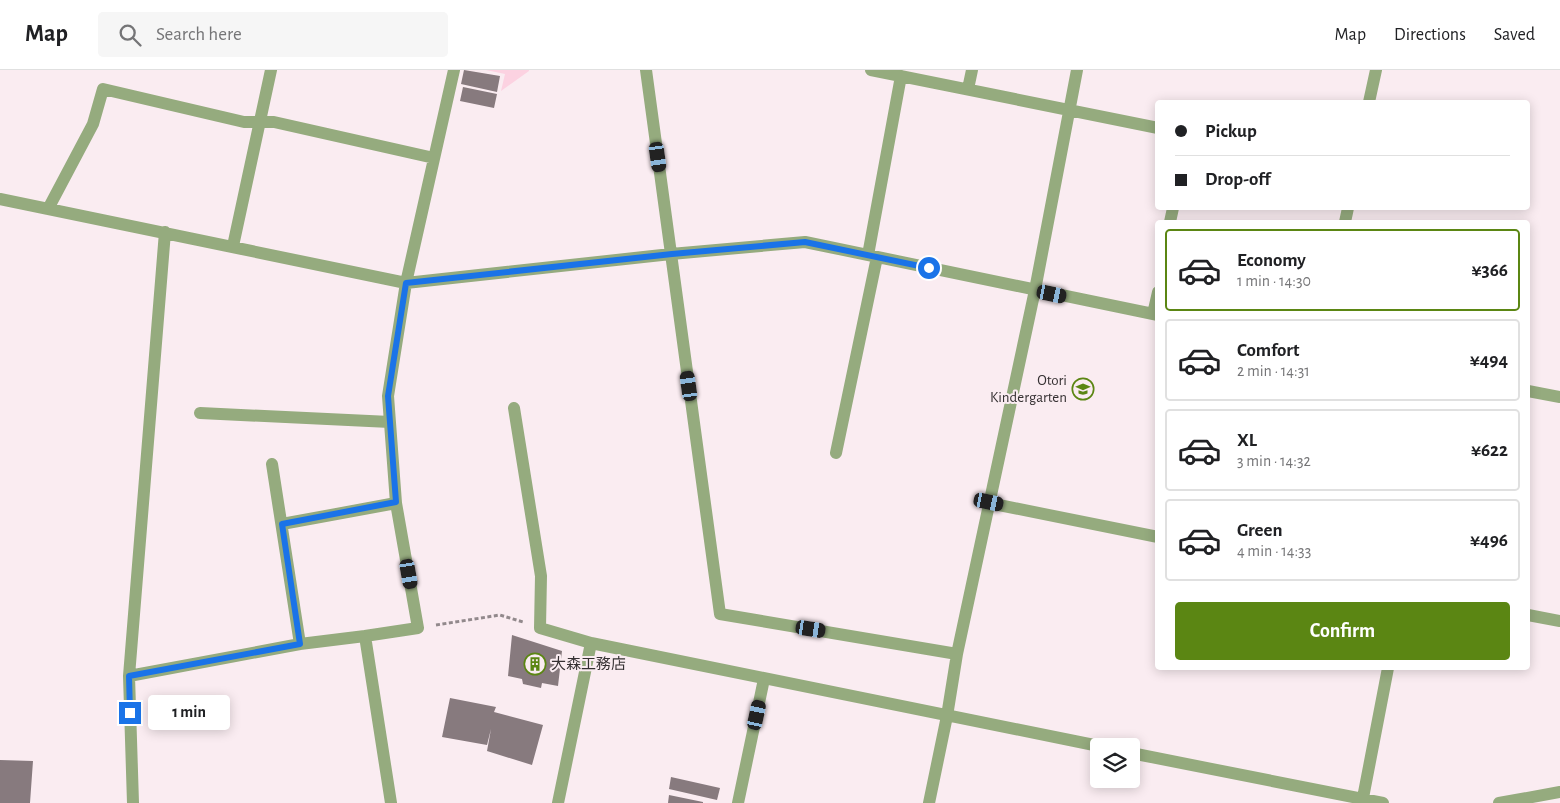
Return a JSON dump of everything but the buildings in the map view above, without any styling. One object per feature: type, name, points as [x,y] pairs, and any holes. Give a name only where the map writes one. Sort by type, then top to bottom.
[{"type":"street","points":[[233,246],[271,70]]},
{"type":"street","points":[[129,676],[300,644],[418,628],[396,502],[388,396],[406,283],[454,70]]},
{"type":"street","points":[[646,70],[720,614],[957,654]]},
{"type":"street","points":[[871,70],[1155,127]]},
{"type":"street","points":[[968,90],[972,70]]},
{"type":"street","points":[[929,803],[947,716],[957,654],[1035,290],[1077,70]]},
{"type":"street","points":[[1369,100],[1376,70]]},
{"type":"street","points":[[836,453],[872,256],[901,76]]},
{"type":"street","points":[[48,209],[93,124],[103,89],[244,122],[274,122],[434,158]]},
{"type":"street","points":[[0,199],[406,283],[672,254],[805,242],[1155,315]]},
{"type":"street","points":[[133,803],[129,676],[165,232]]},
{"type":"street","points":[[1530,391],[1560,397]]},
{"type":"street","points":[[514,408],[541,576],[540,628],[591,643],[1090,744]]},
{"type":"street","points":[[200,413],[390,422]]},
{"type":"street","points":[[272,464],[300,644]]},
{"type":"street","points":[[282,524],[396,502]]},
{"type":"street","points":[[989,502],[1155,536]]},
{"type":"street","points":[[1530,615],[1560,622]]},
{"type":"street","points":[[364,636],[392,803]]},
{"type":"street","points":[[558,803],[591,643]]},
{"type":"street","points":[[1363,801],[1388,670]]},
{"type":"street","points":[[738,803],[764,679]]},
{"type":"street","points":[[1140,755],[1363,801],[1383,803]]},
{"type":"street","points":[[1499,803],[1560,792]]},
{"type":"path","points":[[418,628],[500,615],[540,628]]},
{"type":"shaded area","points":[[486,70],[529,71],[501,91],[505,74]]},
{"type":"place","name":"Otori Kindergarten","points":[[1083,389]]},
{"type":"place","name":"大森工務店","points":[[535,664]]},
{"type":"route","points":[[130,713],[129,676],[300,644],[282,524],[396,502],[388,396],[406,283],[672,254],[805,242],[929,268]]}]
